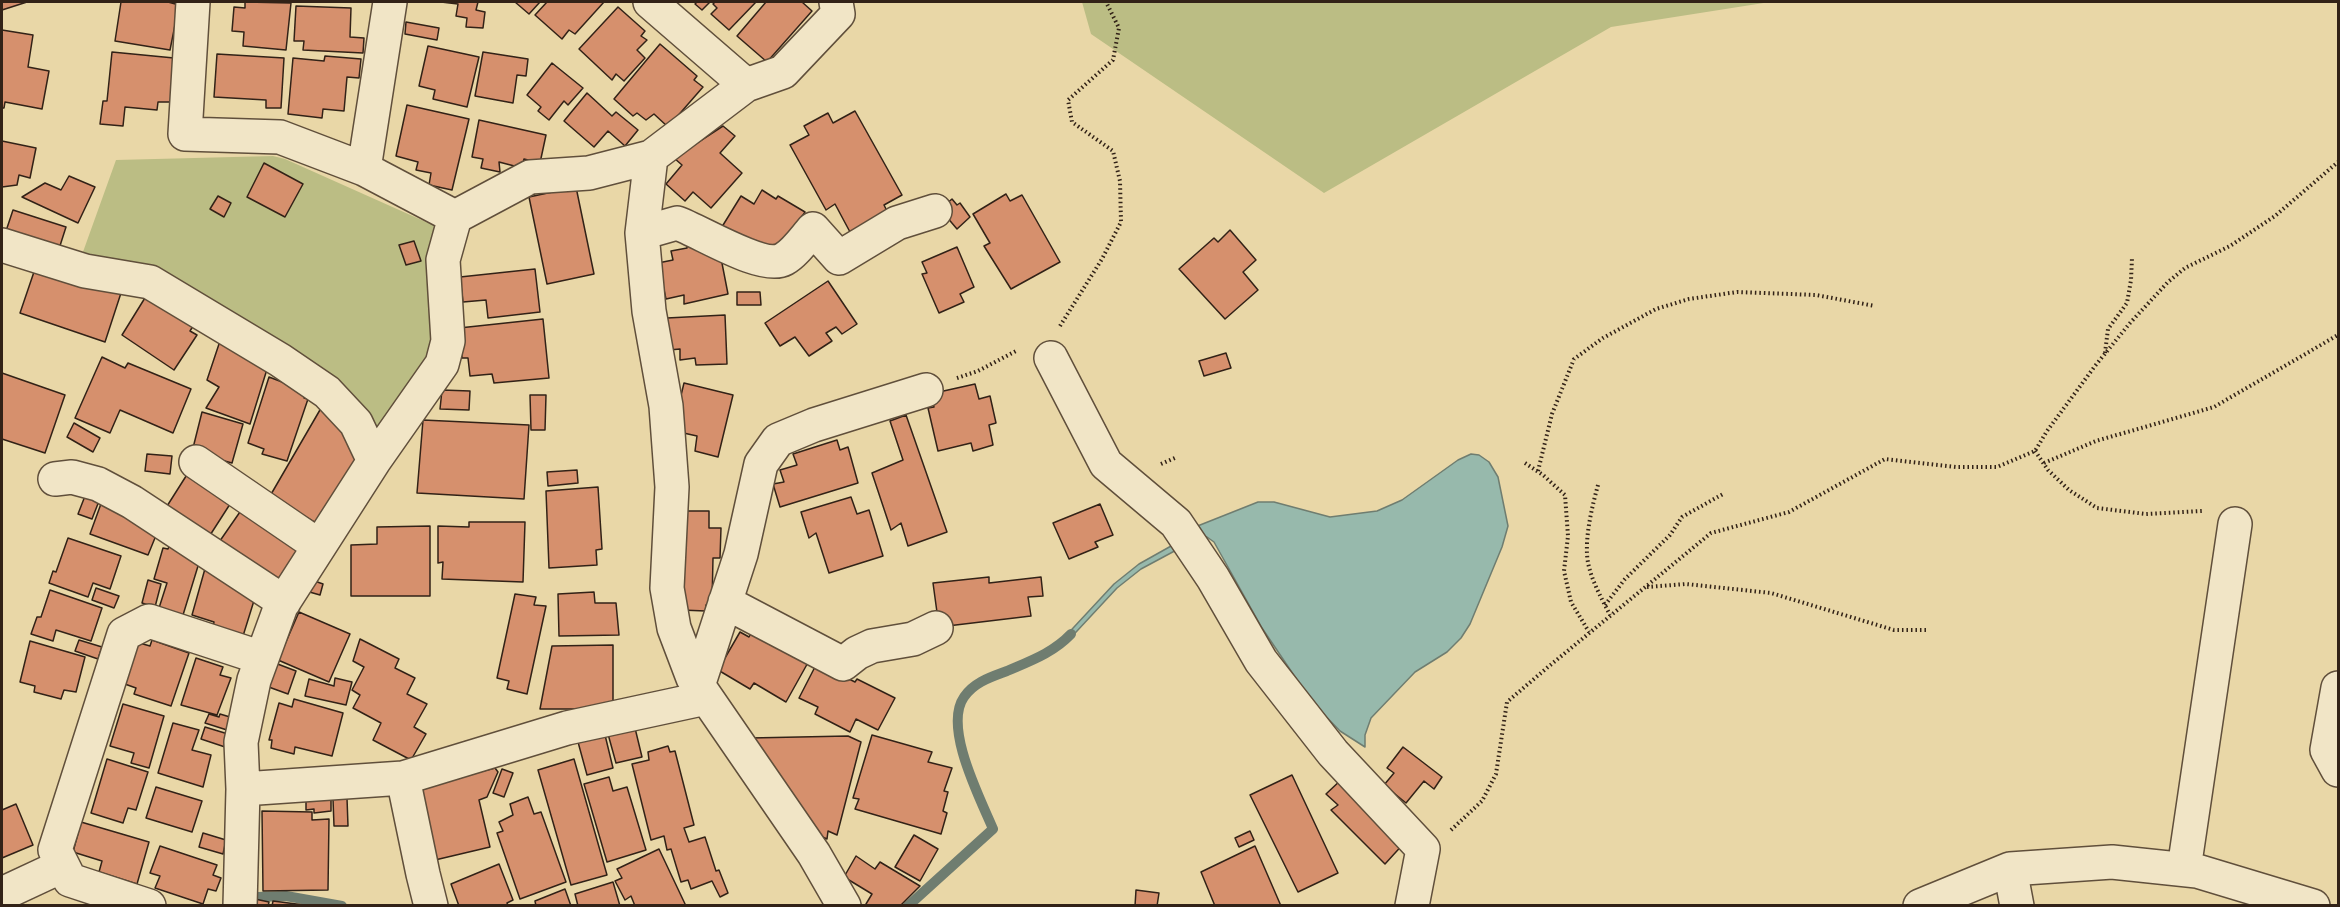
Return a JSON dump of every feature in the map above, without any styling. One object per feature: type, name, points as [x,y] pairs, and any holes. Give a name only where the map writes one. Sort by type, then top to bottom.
[{"type":"street","points":[[193,2],[185,134],[280,137],[364,170],[455,217]]},
{"type":"street","points":[[364,170],[390,2]]},
{"type":"street","points":[[650,2],[746,85]]},
{"type":"street","points":[[240,906],[243,789],[241,742],[254,680],[284,602],[374,461],[442,364],[448,341],[443,260],[455,217],[530,177],[589,173],[651,157],[746,85],[783,72],[838,14],[836,2]]},
{"type":"street","points":[[651,157],[642,233],[649,311],[666,406],[672,476],[667,588],[674,628],[693,678],[814,854],[844,906]]},
{"type":"street","points":[[642,233],[677,223],[737,252],[772,262],[784,259],[813,230],[839,258],[897,223],[935,211]]},
{"type":"street","points":[[2,245],[84,271],[150,282],[280,360],[327,392],[356,423],[374,461]]},
{"type":"street","points":[[1051,358],[1106,464],[1176,523],[1213,578],[1261,661],[1333,753],[1423,849],[1412,906]]},
{"type":"street","points":[[702,692],[725,602],[741,554],[761,464],[778,440],[814,425],[926,390]]},
{"type":"street","points":[[196,462],[319,546]]},
{"type":"street","points":[[55,479],[72,477],[98,484],[132,502],[284,602]]},
{"type":"street","points":[[2184,869],[2235,524]]},
{"type":"street","points":[[725,602],[843,664],[857,653],[872,646],[913,639],[936,628]]},
{"type":"street","points":[[149,906],[70,880],[55,850],[124,634],[148,621],[262,658]]},
{"type":"street","points":[[2338,688],[2327,750],[2338,770]]},
{"type":"street","points":[[243,789],[403,778],[567,728],[702,692]]},
{"type":"street","points":[[403,778],[431,906]]},
{"type":"street","points":[[1920,906],[2010,869],[2112,862],[2197,871],[2313,906]]},
{"type":"street","points":[[2,894],[62,866]]},
{"type":"street","points":[[2010,869],[2017,906]]},
{"type":"path","points":[[1051,358],[1058,328],[1102,259],[1121,222],[1120,181],[1113,151],[1072,122],[1068,100],[1113,60],[1119,28],[1106,2]]},
{"type":"path","points":[[1423,849],[1451,830],[1482,801],[1496,774],[1507,702],[1711,533],[1789,512],[1885,459],[1956,467],[1997,467],[2035,451],[2047,431],[2105,354],[2168,282],[2185,268],[2230,246],[2276,216],[2338,162]]},
{"type":"path","points":[[2105,354],[2108,329],[2127,303],[2132,258]]},
{"type":"path","points":[[1538,471],[1552,414],[1574,359],[1603,338],[1656,309],[1689,299],[1737,292],[1816,295],[1875,306]]},
{"type":"path","points":[[2044,463],[2096,441],[2214,407],[2338,335]]},
{"type":"path","points":[[926,390],[978,371],[1018,350]]},
{"type":"path","points":[[2035,451],[2069,490],[2097,508],[2146,514],[2204,511],[2223,514],[2235,524]]},
{"type":"path","points":[[1525,463],[1538,471],[1565,495],[1568,536],[1564,571],[1571,602],[1589,632]]},
{"type":"path","points":[[1598,485],[1591,512],[1587,555],[1596,587],[1610,615]]},
{"type":"path","points":[[1605,605],[1626,579],[1670,535],[1682,517],[1723,494]]},
{"type":"path","points":[[1646,587],[1686,584],[1771,593],[1894,630],[1928,630]]},
{"type":"green space","points":[[1082,2],[1770,2],[1611,27],[1324,193],[1091,34]]},
{"type":"green space","points":[[273,156],[285,159],[435,226],[438,236],[432,363],[372,447],[326,386],[79,263],[116,160]]},
{"type":"shaded area","points":[[1471,454],[1479,455],[1489,462],[1498,477],[1508,526],[1502,547],[1470,624],[1461,638],[1447,652],[1415,672],[1371,718],[1365,735],[1365,747],[1340,731],[1312,702],[1262,628],[1214,542],[1201,536],[1195,527],[1258,502],[1274,502],[1330,517],[1377,511],[1402,500],[1458,460]]},
{"type":"shaded area","points":[[1180,541],[1182,547],[1141,569],[1117,588],[1064,645],[1061,641],[1114,584],[1139,564]]},
{"type":"building","points":[[2,2],[27,2],[2,10]]},
{"type":"building","points":[[121,2],[168,2],[179,5],[170,50],[115,41]]},
{"type":"building","points":[[245,2],[291,3],[286,50],[243,46],[244,32],[232,31],[234,7],[245,8]]},
{"type":"building","points":[[441,2],[478,2],[476,10],[485,12],[483,28],[466,27],[467,18],[456,16],[458,4]]},
{"type":"building","points":[[515,2],[540,2],[529,14]]},
{"type":"building","points":[[547,2],[604,2],[575,34],[569,30],[562,39],[535,15]]},
{"type":"building","points":[[710,2],[702,10],[695,4]]},
{"type":"building","points":[[715,2],[756,2],[729,30],[711,14],[717,8],[713,4]]},
{"type":"building","points":[[766,2],[802,2],[812,11],[767,62],[737,36]]},
{"type":"building","points":[[296,6],[351,8],[350,37],[364,38],[363,53],[303,50],[304,41],[294,41]]},
{"type":"building","points":[[618,7],[645,31],[641,36],[647,40],[637,50],[645,58],[624,81],[616,74],[612,80],[579,49]]},
{"type":"building","points":[[406,22],[439,28],[437,40],[405,34]]},
{"type":"building","points":[[2,30],[33,35],[28,67],[49,71],[42,109],[5,102],[2,108]]},
{"type":"building","points":[[660,44],[697,76],[694,80],[703,87],[668,127],[654,114],[646,120],[637,113],[633,116],[614,99]]},
{"type":"building","points":[[428,46],[479,57],[467,107],[433,99],[435,90],[419,86]]},
{"type":"building","points":[[112,52],[174,58],[171,102],[158,102],[157,110],[125,107],[123,126],[100,124],[103,101],[107,101]]},
{"type":"building","points":[[483,52],[528,59],[526,76],[517,75],[513,103],[475,96]]},
{"type":"building","points":[[217,54],[284,58],[281,108],[266,108],[266,100],[214,97]]},
{"type":"building","points":[[325,56],[361,59],[359,78],[347,77],[344,111],[323,109],[322,118],[288,114],[293,58],[324,61]]},
{"type":"building","points":[[552,63],[583,88],[568,105],[564,101],[549,120],[538,111],[541,107],[527,95]]},
{"type":"building","points":[[587,93],[612,116],[616,112],[638,130],[625,146],[608,131],[594,147],[564,121]]},
{"type":"building","points":[[407,105],[469,119],[452,190],[429,185],[431,173],[416,170],[418,162],[396,156]]},
{"type":"building","points":[[855,111],[902,195],[884,205],[887,211],[850,232],[835,204],[826,210],[790,145],[809,135],[804,126],[828,113],[833,123]]},
{"type":"building","points":[[479,120],[546,135],[540,163],[524,159],[522,168],[499,162],[500,172],[481,168],[483,159],[472,157]]},
{"type":"building","points":[[723,126],[735,136],[720,153],[742,173],[711,208],[693,192],[685,201],[666,184],[682,165],[674,158]]},
{"type":"building","points":[[2,141],[36,148],[30,178],[19,175],[17,185],[2,187]]},
{"type":"building","points":[[264,163],[303,184],[285,217],[247,197]]},
{"type":"building","points":[[69,176],[95,187],[78,223],[22,197],[45,183],[61,190]]},
{"type":"building","points":[[576,187],[594,274],[547,284],[529,197]]},
{"type":"building","points":[[762,190],[776,199],[778,196],[805,212],[779,252],[720,230],[741,196],[754,204]]},
{"type":"building","points":[[1006,194],[1010,201],[1022,195],[1060,262],[1011,289],[984,246],[990,243],[973,214]]},
{"type":"building","points":[[218,196],[231,203],[224,217],[210,209]]},
{"type":"building","points":[[952,199],[957,205],[960,203],[970,217],[957,229],[940,209]]},
{"type":"building","points":[[13,210],[66,227],[58,252],[5,234]]},
{"type":"building","points":[[1230,230],[1256,260],[1243,272],[1258,290],[1225,319],[1179,269],[1214,238],[1218,242]]},
{"type":"building","points":[[687,238],[720,253],[728,294],[684,304],[684,295],[666,299],[658,263],[673,260],[671,251],[687,248]]},
{"type":"building","points":[[414,241],[421,261],[406,265],[399,245]]},
{"type":"building","points":[[957,247],[974,287],[960,294],[964,302],[939,313],[922,274],[927,273],[922,262]]},
{"type":"building","points":[[36,266],[121,293],[105,342],[20,313]]},
{"type":"building","points":[[535,269],[540,312],[488,318],[486,300],[463,302],[460,277]]},
{"type":"building","points":[[828,281],[857,324],[842,334],[836,327],[826,333],[832,341],[809,356],[795,337],[780,346],[765,323]]},
{"type":"building","points":[[737,292],[760,292],[761,305],[737,305]]},
{"type":"building","points":[[148,293],[195,323],[190,331],[197,335],[174,370],[122,335]]},
{"type":"building","points":[[725,315],[727,364],[696,365],[695,358],[680,360],[680,349],[669,350],[667,318]]},
{"type":"building","points":[[543,319],[549,378],[494,383],[492,374],[470,376],[468,358],[462,358],[459,328]]},
{"type":"building","points":[[221,338],[268,366],[250,424],[206,408],[219,387],[207,380]]},
{"type":"building","points":[[1226,353],[1231,368],[1204,376],[1199,361]]},
{"type":"building","points":[[102,357],[125,368],[128,363],[191,389],[173,433],[120,410],[110,433],[75,418]]},
{"type":"building","points":[[2,373],[65,395],[45,453],[2,439]]},
{"type":"building","points":[[269,377],[290,385],[306,387],[304,398],[308,399],[287,461],[262,454],[264,449],[248,443]]},
{"type":"building","points":[[684,383],[733,395],[718,457],[695,451],[697,436],[679,432],[683,413],[677,412]]},
{"type":"building","points":[[975,384],[979,399],[990,396],[996,423],[989,425],[993,445],[973,451],[971,443],[938,451],[928,408],[934,407],[930,394]]},
{"type":"building","points":[[442,390],[470,391],[469,410],[440,409]]},
{"type":"building","points":[[530,395],[546,395],[545,430],[531,430]]},
{"type":"building","points":[[324,403],[344,424],[361,465],[316,523],[270,496]]},
{"type":"building","points":[[202,412],[243,424],[232,463],[192,452]]},
{"type":"building","points":[[906,415],[947,532],[908,546],[901,523],[891,530],[872,473],[903,460],[890,421]]},
{"type":"building","points":[[423,420],[529,425],[524,499],[417,493]]},
{"type":"building","points":[[74,423],[100,438],[93,452],[67,437]]},
{"type":"building","points":[[837,440],[840,450],[848,447],[858,483],[780,507],[773,484],[784,482],[780,470],[797,465],[793,454]]},
{"type":"building","points":[[147,454],[172,456],[170,474],[145,471]]},
{"type":"building","points":[[577,470],[578,483],[548,486],[547,472]]},
{"type":"building","points":[[188,473],[232,501],[205,543],[162,514]]},
{"type":"building","points":[[598,487],[602,549],[596,550],[597,565],[549,568],[546,491]]},
{"type":"building","points":[[85,496],[99,501],[92,519],[78,514]]},
{"type":"building","points":[[851,497],[857,514],[869,510],[883,556],[829,573],[816,533],[809,538],[801,512]]},
{"type":"building","points":[[102,501],[157,533],[148,555],[90,534]]},
{"type":"building","points":[[1100,504],[1113,535],[1095,542],[1098,547],[1069,559],[1053,523]]},
{"type":"building","points":[[242,509],[303,550],[279,589],[215,548]]},
{"type":"building","points":[[684,511],[709,511],[709,528],[721,528],[720,558],[713,558],[712,604],[706,605],[706,611],[681,610]]},
{"type":"building","points":[[469,522],[525,522],[523,582],[442,579],[443,562],[438,563],[438,526],[469,527]]},
{"type":"building","points":[[430,526],[430,596],[351,596],[351,545],[377,544],[377,527]]},
{"type":"building","points":[[68,538],[121,556],[110,589],[93,583],[88,597],[49,583],[53,571],[56,572]]},
{"type":"building","points":[[170,544],[202,553],[183,615],[159,608],[167,583],[154,579],[163,548],[168,549]]},
{"type":"building","points":[[208,558],[257,591],[243,636],[213,626],[214,622],[192,615]]},
{"type":"building","points":[[989,577],[989,583],[1041,577],[1043,596],[1028,597],[1031,616],[939,627],[933,583]]},
{"type":"building","points":[[309,579],[323,584],[320,595],[306,591]]},
{"type":"building","points":[[148,580],[161,584],[155,607],[142,603]]},
{"type":"building","points":[[96,588],[119,596],[114,608],[92,600]]},
{"type":"building","points":[[50,590],[102,608],[91,641],[56,630],[53,641],[31,634],[37,617],[41,617]]},
{"type":"building","points":[[594,592],[595,603],[616,603],[619,635],[559,636],[558,594]]},
{"type":"building","points":[[515,594],[536,597],[534,605],[546,606],[527,694],[507,689],[509,681],[497,678]]},
{"type":"building","points":[[299,612],[350,634],[329,682],[278,660]]},
{"type":"building","points":[[754,628],[810,659],[786,702],[754,683],[750,689],[718,670],[740,632],[749,637]]},
{"type":"building","points":[[360,639],[399,659],[395,668],[415,678],[407,694],[427,704],[414,727],[426,734],[411,760],[373,740],[381,723],[353,708],[360,695],[352,690],[364,667],[353,661]]},
{"type":"building","points":[[79,640],[102,647],[98,659],[75,651]]},
{"type":"building","points":[[152,640],[189,653],[171,706],[134,694],[136,688],[122,683],[136,642],[150,646]]},
{"type":"building","points":[[30,641],[85,657],[76,692],[64,690],[61,699],[34,692],[35,686],[20,682]]},
{"type":"building","points":[[613,645],[613,702],[603,709],[540,709],[552,646]]},
{"type":"building","points":[[196,658],[223,667],[220,675],[231,678],[217,715],[181,705]]},
{"type":"building","points":[[275,663],[296,671],[288,694],[266,686]]},
{"type":"building","points":[[817,663],[895,698],[878,730],[856,719],[850,732],[815,714],[818,707],[799,698]]},
{"type":"building","points":[[335,678],[352,682],[346,705],[305,696],[309,679],[334,686]]},
{"type":"building","points":[[294,699],[343,713],[332,756],[295,747],[294,754],[271,748],[272,740],[269,740],[279,703],[292,707]]},
{"type":"building","points":[[123,704],[164,716],[149,768],[131,763],[134,753],[110,746]]},
{"type":"building","points":[[209,714],[230,717],[227,730],[205,723]]},
{"type":"building","points":[[173,723],[199,730],[192,750],[211,755],[203,787],[158,773]]},
{"type":"building","points":[[205,727],[228,734],[225,747],[201,739]]},
{"type":"building","points":[[635,728],[642,757],[616,763],[608,734]]},
{"type":"building","points":[[605,735],[613,768],[587,775],[578,742]]},
{"type":"building","points":[[872,735],[932,752],[928,762],[952,768],[944,791],[948,792],[943,811],[947,813],[941,834],[855,809],[859,799],[853,798]]},
{"type":"building","points":[[848,736],[861,742],[837,835],[828,831],[827,839],[807,830],[750,738]]},
{"type":"building","points":[[668,746],[670,752],[675,751],[694,825],[684,828],[689,842],[705,837],[716,871],[719,870],[728,893],[720,897],[712,881],[691,889],[688,880],[681,882],[671,849],[667,850],[664,836],[651,840],[632,764],[649,760],[648,752]]},
{"type":"building","points":[[1403,747],[1442,777],[1434,789],[1424,781],[1406,803],[1384,785],[1394,773],[1387,768]]},
{"type":"building","points":[[107,759],[148,772],[136,810],[128,808],[123,823],[91,813]]},
{"type":"building","points":[[574,759],[607,875],[571,885],[538,770]]},
{"type":"building","points":[[495,768],[498,772],[487,797],[479,800],[490,847],[435,860],[416,788]]},
{"type":"building","points":[[502,769],[513,773],[504,797],[493,793]]},
{"type":"building","points":[[1292,775],[1338,873],[1298,892],[1250,795]]},
{"type":"building","points":[[609,777],[613,791],[627,787],[646,850],[607,862],[584,784]]},
{"type":"building","points":[[1343,778],[1406,841],[1385,864],[1331,810],[1338,805],[1326,794]]},
{"type":"building","points":[[156,787],[202,801],[192,832],[146,818]]},
{"type":"building","points":[[528,797],[534,814],[541,812],[566,882],[520,899],[497,833],[503,831],[499,822],[513,815],[510,804]]},
{"type":"building","points":[[347,798],[348,826],[334,826],[333,799]]},
{"type":"building","points":[[331,799],[331,811],[314,813],[314,809],[306,810],[306,801]]},
{"type":"building","points":[[16,804],[33,845],[2,858],[2,810]]},
{"type":"building","points":[[262,811],[312,812],[312,820],[329,819],[328,890],[263,891]]},
{"type":"building","points":[[81,822],[149,842],[137,884],[99,872],[102,861],[73,852]]},
{"type":"building","points":[[1250,831],[1254,840],[1239,847],[1235,838]]},
{"type":"building","points":[[203,833],[226,840],[223,854],[199,847]]},
{"type":"building","points":[[914,835],[938,849],[920,881],[895,867]]},
{"type":"building","points":[[160,846],[217,865],[213,875],[221,878],[216,891],[208,889],[203,904],[155,888],[160,876],[150,873]]},
{"type":"building","points":[[1255,846],[1281,906],[1215,906],[1201,872]]},
{"type":"building","points":[[659,849],[686,906],[635,906],[631,896],[625,900],[615,881],[622,878],[617,869]]},
{"type":"building","points":[[856,856],[875,869],[880,862],[920,886],[900,906],[868,906],[866,904],[872,894],[844,877]]},
{"type":"building","points":[[499,864],[513,900],[507,903],[508,906],[459,906],[451,884]]},
{"type":"building","points":[[613,882],[620,906],[578,906],[575,894]]},
{"type":"building","points":[[565,889],[571,906],[536,906],[535,901]]},
{"type":"building","points":[[1136,890],[1159,893],[1157,906],[1135,906]]},
{"type":"building","points":[[255,899],[269,902],[268,906],[253,906]]},
{"type":"building","points":[[273,901],[312,906],[272,906]]},
{"type":"waterway","points":[[908,906],[993,829],[973,782],[961,744],[958,726],[959,710],[964,697],[978,684],[1041,656],[1071,634]]},
{"type":"waterway","points":[[258,897],[286,896],[342,906]]}]
